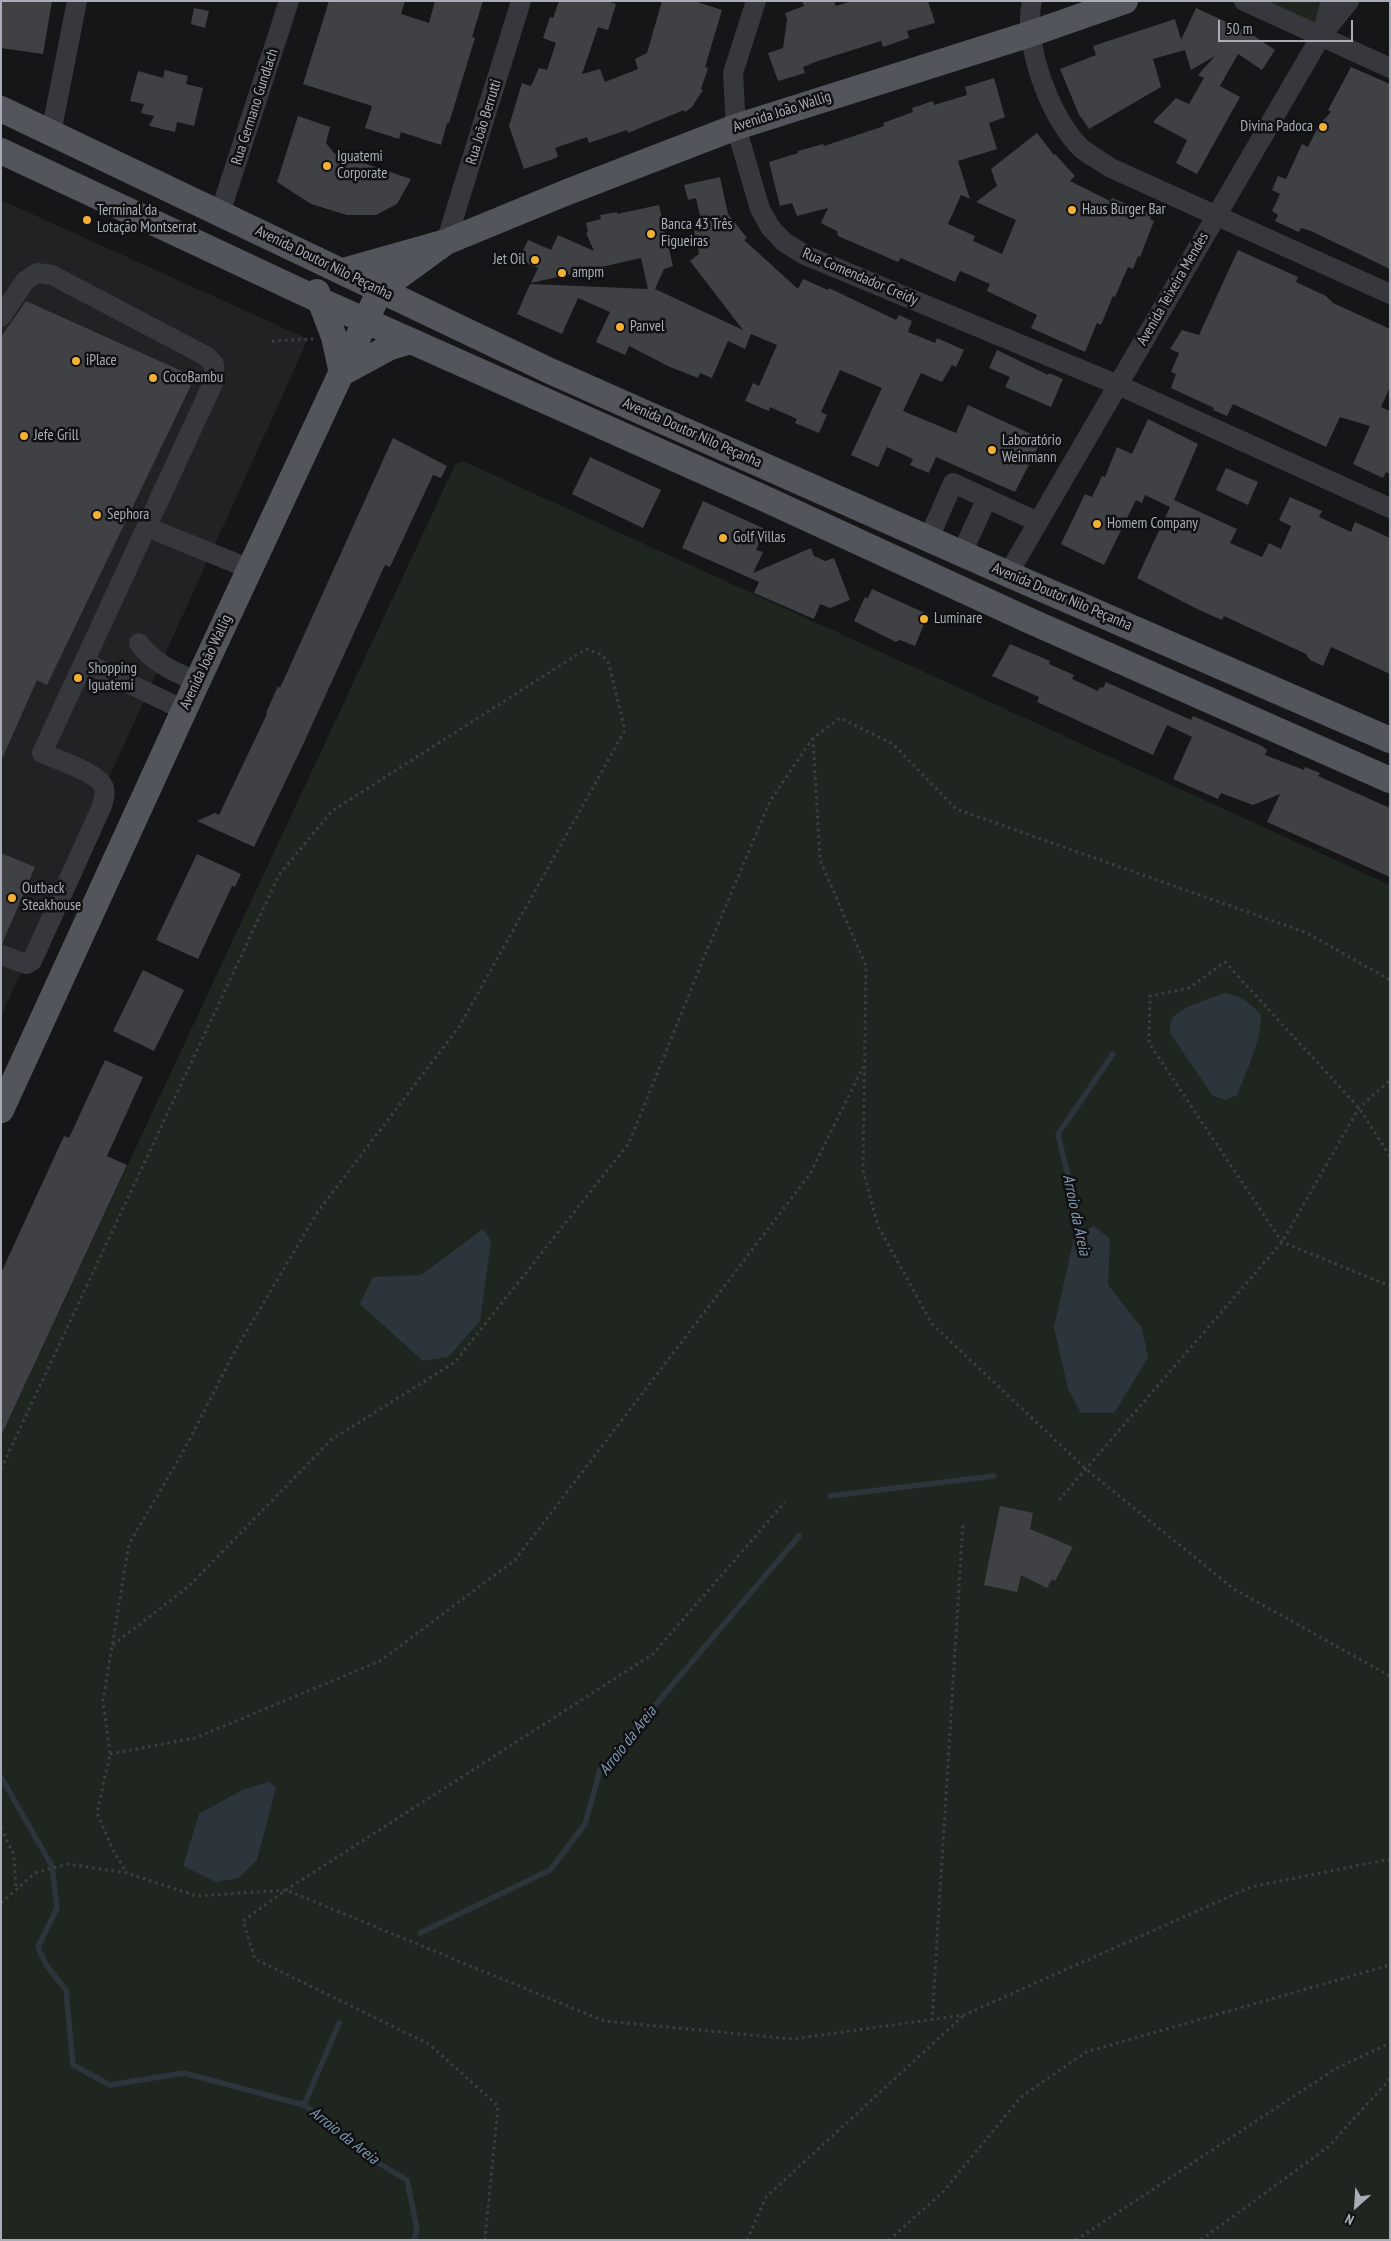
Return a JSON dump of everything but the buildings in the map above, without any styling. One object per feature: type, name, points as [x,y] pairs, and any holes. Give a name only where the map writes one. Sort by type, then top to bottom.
[{"type":"main road","name":"Avenida João Wallig","points":[[343,271],[446,242],[736,127],[1030,34],[1125,1]]},
{"type":"main road","name":"Avenida Doutor Nilo Peçanha","points":[[1,109],[550,371],[1008,574],[1390,740]]},
{"type":"main road","name":"Avenida Doutor Nilo Peçanha","points":[[1,151],[319,300],[951,583],[1028,620],[1390,780]]},
{"type":"main road","name":"Avenida João Wallig","points":[[1,1110],[184,710],[380,290],[424,260],[446,242]]},
{"type":"main road","points":[[305,253],[319,300],[334,338],[342,372],[390,347],[411,341]]},
{"type":"main road","points":[[404,302],[424,260]]},
{"type":"main road","points":[[951,583],[980,583],[1008,574]]},
{"type":"street","points":[[51,133],[77,1]]},
{"type":"street","name":"Rua Germano Gundlach","points":[[220,213],[289,1]]},
{"type":"street","name":"Rua João Berrutti","points":[[446,242],[521,1]]},
{"type":"street","name":"Rua Comendador Creidy","points":[[756,1],[733,73],[736,127],[760,209],[770,227],[784,242],[805,255],[1118,385],[1390,508]]},
{"type":"street","points":[[1032,1],[1030,34],[1035,63],[1065,128],[1082,148],[1111,168],[1390,294]]},
{"type":"street","points":[[1244,1],[1390,68]]},
{"type":"street","name":"Avenida Teixeira Mendes","points":[[1008,574],[1321,36],[1330,1]]},
{"type":"street","points":[[1321,36],[1349,1]]},
{"type":"street","points":[[1,318],[25,281],[37,273],[52,275],[206,356],[214,364],[214,381],[42,753],[81,770],[103,785],[105,790],[101,808],[32,961],[26,964],[1,955]]},
{"type":"street","points":[[929,538],[953,483],[1038,522]]},
{"type":"street","points":[[962,553],[987,498]]},
{"type":"street","points":[[159,532],[250,569]]},
{"type":"street","points":[[139,643],[148,655],[172,670],[197,682]]},
{"type":"street","points":[[84,662],[184,710]]},
{"type":"path","points":[[272,341],[334,338]]},
{"type":"path","points":[[1,1469],[279,875],[332,811],[586,649],[600,654],[608,661],[625,730],[459,1027],[319,1210],[236,1349],[183,1452],[129,1544],[103,1701],[110,1754],[97,1813],[114,1852],[127,1873]]},
{"type":"path","points":[[113,1645],[189,1586],[331,1440],[455,1362],[629,1143],[702,960],[770,801],[813,738],[840,718],[893,744],[956,808],[1307,933],[1390,980]]},
{"type":"path","points":[[813,738],[820,860],[866,966],[863,1170],[878,1226],[932,1324],[1086,1469],[1234,1589],[1390,1676]]},
{"type":"path","points":[[1390,1156],[1358,1108],[1225,962],[1189,988],[1150,996],[1149,1043],[1282,1242],[1390,1286]]},
{"type":"path","points":[[110,1754],[195,1738],[380,1661],[515,1560],[810,1174],[864,1064]]},
{"type":"path","points":[[1059,1500],[1282,1242],[1358,1108],[1390,1080]]},
{"type":"path","points":[[484,2240],[498,2106],[429,2044],[255,1959],[243,1921],[286,1890],[653,1654],[786,1502]]},
{"type":"path","points":[[932,2021],[963,1522]]},
{"type":"path","points":[[1,1828],[14,1856],[16,1890]]},
{"type":"path","points":[[1,1903],[35,1873],[68,1864],[127,1873],[197,1896],[286,1890],[604,2022],[793,2039],[964,2015],[1251,1887],[1390,1859]]},
{"type":"path","points":[[889,2240],[943,2192],[1021,2097],[1086,2052],[1390,1964]]},
{"type":"path","points":[[747,2240],[766,2197],[964,2015]]},
{"type":"path","points":[[1076,2240],[1335,2069],[1390,2044]]},
{"type":"path","points":[[1201,2240],[1328,2147],[1390,2079]]},
{"type":"shaded area","points":[[1262,1],[1323,1],[1313,24]]},
{"type":"shaded area","name":"Shopping Iguatemi","points":[[1,200],[308,339],[1,1016]]},
{"type":"shaded area","points":[[459,462],[465,462],[1390,885],[1390,2240],[1,2240],[1,1436],[455,465]]},
{"type":"shaded area","points":[[1225,993],[1245,1001],[1261,1015],[1259,1035],[1245,1076],[1237,1095],[1226,1100],[1213,1096],[1170,1033],[1171,1021],[1177,1013]]},
{"type":"shaded area","points":[[1094,1226],[1110,1239],[1108,1285],[1142,1328],[1148,1358],[1114,1413],[1081,1413],[1068,1389],[1054,1327],[1074,1238]]},
{"type":"shaded area","points":[[483,1229],[491,1241],[480,1321],[448,1357],[423,1361],[360,1304],[373,1277],[421,1275]]},
{"type":"shaded area","points":[[269,1782],[276,1788],[257,1860],[239,1878],[216,1882],[183,1866],[199,1814],[242,1790]]},
{"type":"waterway","name":"Arroio da Areia","points":[[1083,1240],[1058,1134],[1113,1054]]},
{"type":"waterway","name":"Arroio da Areia","points":[[830,1496],[994,1476]]},
{"type":"waterway","name":"Arroio da Areia","points":[[420,1933],[550,1870],[585,1824],[600,1770],[799,1536]]},
{"type":"waterway","points":[[1,1777],[52,1866],[57,1908],[38,1947],[46,1965],[66,1990],[73,2065],[110,2085],[184,2073],[304,2105]]},
{"type":"waterway","name":"Arroio da Areia","points":[[339,2023],[304,2105],[344,2134],[363,2154],[407,2180],[417,2229],[414,2240]]},
{"type":"place","name":"Divina Padoca","points":[[1323,127]]},
{"type":"place","name":"Iguatemi Corporate","points":[[327,166]]},
{"type":"place","name":"Haus Burger Bar","points":[[1072,210]]},
{"type":"place","name":"Terminal da Lotação Montserrat","points":[[87,220]]},
{"type":"place","name":"Banca 43 Três Figueiras","points":[[651,234]]},
{"type":"place","name":"Jet Oil","points":[[535,260]]},
{"type":"place","name":"ampm","points":[[562,273]]},
{"type":"place","name":"Panvel","points":[[620,327]]},
{"type":"place","name":"iPlace","points":[[76,361]]},
{"type":"place","name":"CocoBambu","points":[[153,378]]},
{"type":"place","name":"Jefe Grill","points":[[24,436]]},
{"type":"place","name":"Laboratório Weinmann","points":[[992,450]]},
{"type":"place","name":"Sephora","points":[[97,515]]},
{"type":"place","name":"Homem Company","points":[[1097,524]]},
{"type":"place","name":"Golf Villas","points":[[723,538]]},
{"type":"place","name":"Luminare","points":[[924,619]]},
{"type":"place","name":"Shopping Iguatemi","points":[[78,678]]},
{"type":"place","name":"Outback Steakhouse","points":[[12,898]]}]
